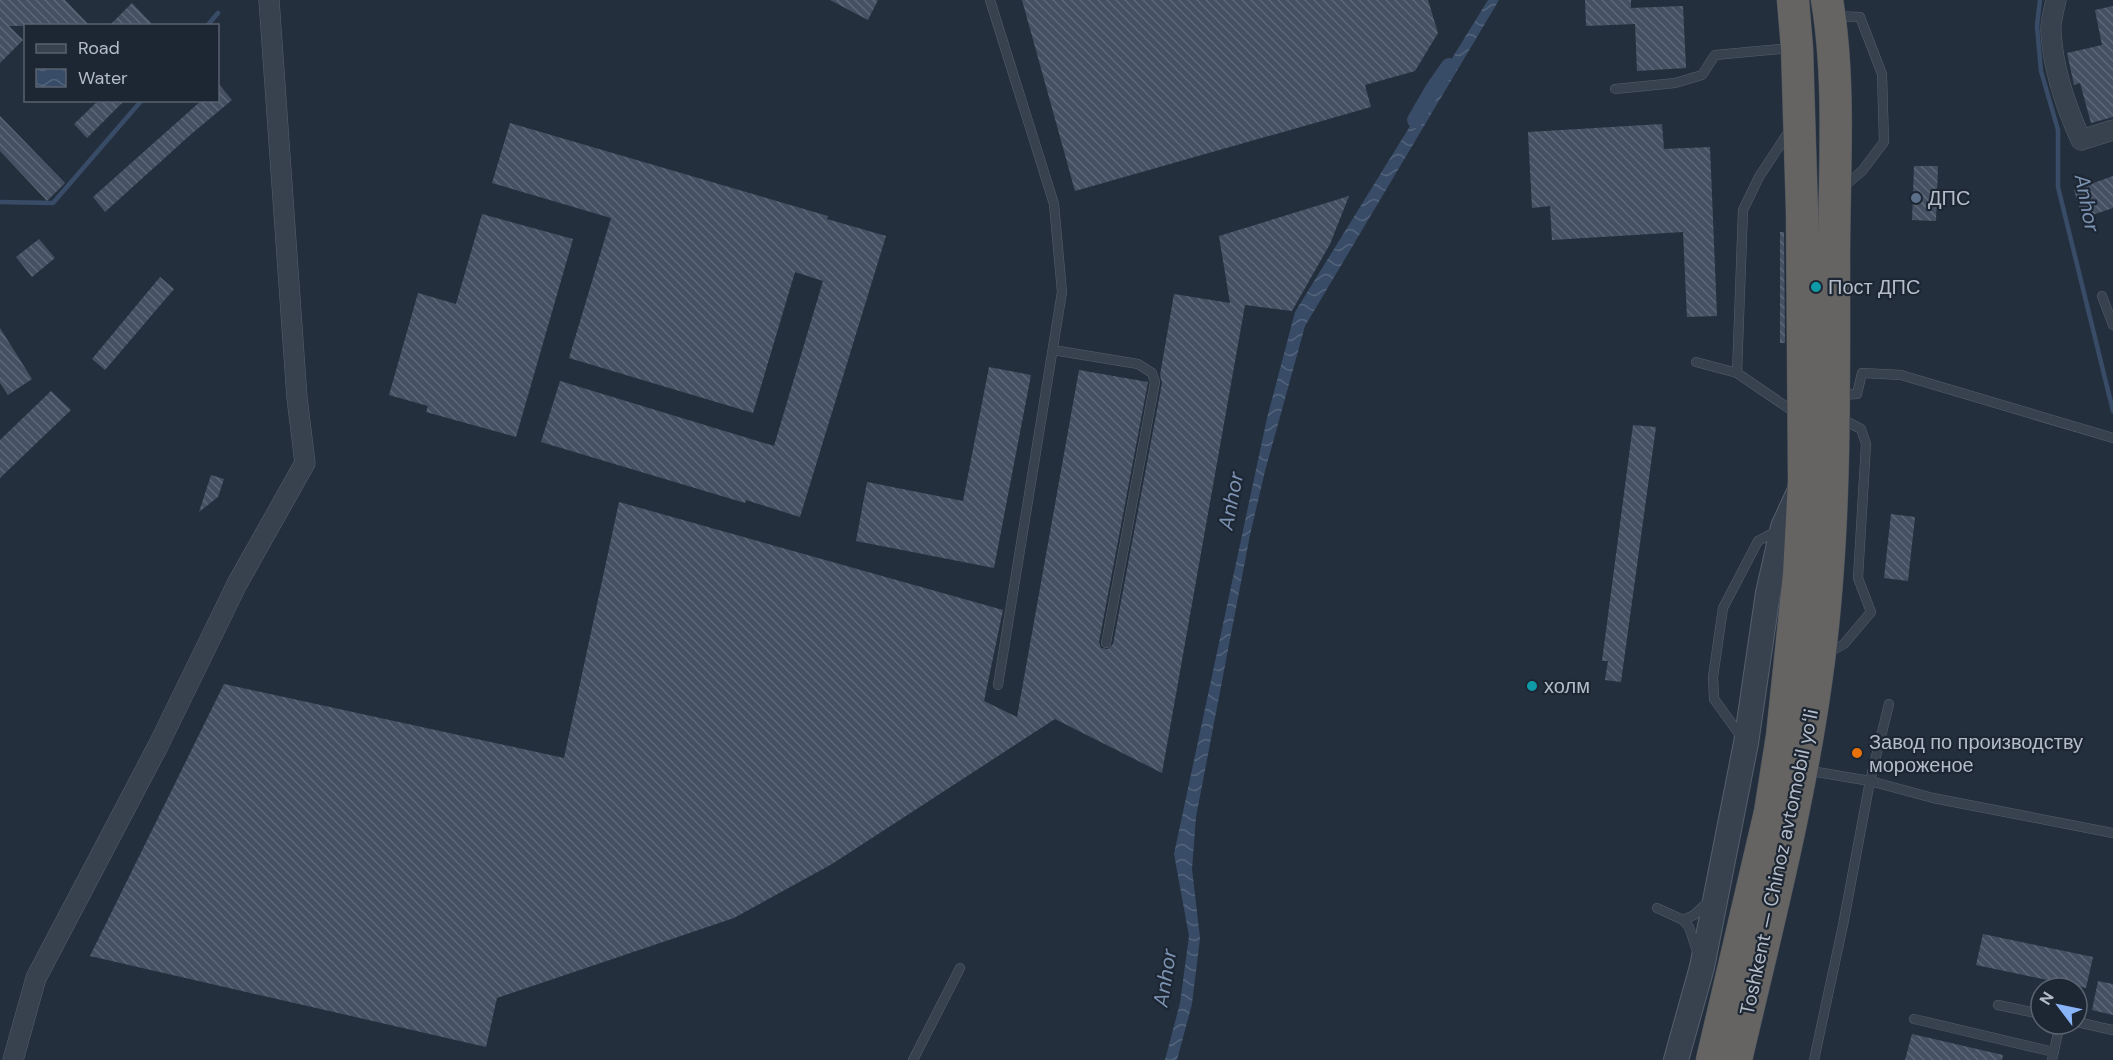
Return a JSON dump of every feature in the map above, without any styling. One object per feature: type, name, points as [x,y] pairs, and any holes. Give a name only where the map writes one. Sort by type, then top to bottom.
[{"type":"highway","name":"Toshkent — Chinoz avtomobil yoʻli","points":[[1712,1060],[1770,812],[1791,663],[1799,574],[1804,481],[1800,117],[1793,0]]},
{"type":"highway","name":"Toshkent — Chinoz avtomobil yoʻli","points":[[1736,1060],[1802,769],[1819,658],[1831,532],[1834,405],[1835,98],[1830,5]]},
{"type":"street","points":[[13,1060],[36,978],[158,746],[237,584],[305,463],[297,398],[269,0]]},
{"type":"street","points":[[2056,0],[2050,31],[2057,73],[2076,130],[2081,140],[2113,130]]},
{"type":"street","points":[[1676,1060],[1702,967],[1741,770],[1768,593],[1784,527],[1804,481]]},
{"type":"street","points":[[1741,770],[1770,812]]},
{"type":"lane","points":[[990,0],[1054,204],[1062,292],[998,685]]},
{"type":"lane","points":[[1830,5],[1860,17],[1882,74],[1884,142],[1862,171],[1834,195]]},
{"type":"lane","points":[[1615,89],[1675,83],[1702,75],[1715,56],[1797,48]]},
{"type":"lane","points":[[1737,373],[1743,210],[1759,177],[1800,117]]},
{"type":"lane","points":[[2102,296],[2113,325]]},
{"type":"lane","points":[[1053,350],[1138,364],[1152,373],[1155,382],[1106,643]]},
{"type":"lane","points":[[1696,362],[1737,373],[1803,419]]},
{"type":"lane","points":[[1819,658],[1844,644],[1871,612],[1858,578],[1866,444],[1861,429],[1834,405],[1857,394],[1862,373],[1901,375],[2113,438]]},
{"type":"lane","points":[[1746,743],[1714,699],[1713,677],[1723,608],[1758,541],[1784,527]]},
{"type":"lane","points":[[1814,1060],[1843,925],[1870,781],[1889,704]]},
{"type":"lane","points":[[1802,769],[1870,781],[1933,798],[2113,833]]},
{"type":"lane","points":[[1683,921],[1704,907],[1716,893]]},
{"type":"lane","points":[[1657,908],[1683,921],[1689,927],[1702,967]]},
{"type":"lane","points":[[913,1060],[960,968]]},
{"type":"lane","points":[[1998,1005],[2029,1011]]},
{"type":"lane","points":[[1914,1019],[2053,1056],[2057,1036]]},
{"type":"lane","points":[[2089,1025],[2113,1030]]},
{"type":"water","points":[[1488,0],[1499,0],[1305,326],[1250,535],[1196,817],[1192,869],[1200,938],[1192,1004],[1177,1060],[1165,1060],[1180,1003],[1189,936],[1174,854],[1267,418],[1295,312]]},
{"type":"building","points":[[0,0],[65,0],[88,24],[9,26],[23,40],[0,63]]},
{"type":"building","points":[[830,0],[878,0],[868,20]]},
{"type":"building","points":[[1022,0],[1428,0],[1438,33],[1415,71],[1365,85],[1371,107],[1075,191]]},
{"type":"building","points":[[1585,0],[1631,0],[1631,8],[1683,6],[1686,68],[1637,71],[1635,24],[1586,26]]},
{"type":"building","points":[[132,3],[152,24],[111,24]]},
{"type":"building","points":[[2113,6],[2113,117],[2091,123],[2080,83],[2074,85],[2067,53],[2102,45],[2095,10]]},
{"type":"building","points":[[219,84],[232,100],[105,212],[93,197],[200,102],[219,102]]},
{"type":"building","points":[[97,102],[123,102],[87,138],[74,124]]},
{"type":"building","points":[[0,116],[65,183],[47,201],[0,151]]},
{"type":"building","points":[[510,123],[828,216],[827,219],[886,236],[800,517],[746,500],[745,503],[541,442],[560,381],[774,446],[823,281],[795,272],[753,413],[569,358],[611,218],[492,183]]},
{"type":"building","points":[[1662,124],[1664,149],[1710,147],[1717,316],[1687,317],[1683,232],[1552,240],[1550,206],[1532,208],[1528,132]]},
{"type":"building","points":[[1914,166],[1938,166],[1936,221],[1912,220]]},
{"type":"building","points":[[2113,176],[2113,208],[2083,218],[2074,190]]},
{"type":"building","points":[[1349,196],[1330,244],[1292,311],[1245,305],[1162,773],[1055,719],[832,864],[734,918],[497,998],[486,1047],[90,956],[224,684],[564,758],[619,502],[1003,610],[984,701],[1017,717],[1079,370],[1148,382],[1099,642],[1101,648],[1108,649],[1113,644],[1162,383],[1160,375],[1174,294],[1230,303],[1219,236]]},
{"type":"building","points":[[482,214],[573,239],[516,437],[426,412],[428,406],[389,395],[418,293],[456,304]]},
{"type":"building","points":[[1780,232],[1784,232],[1785,343],[1780,343]]},
{"type":"building","points":[[39,239],[55,258],[32,277],[16,257]]},
{"type":"building","points":[[160,277],[174,289],[105,370],[92,359]]},
{"type":"building","points":[[0,328],[32,379],[8,395],[0,383]]},
{"type":"building","points":[[989,367],[1031,375],[994,568],[856,541],[867,482],[963,501]]},
{"type":"building","points":[[51,391],[71,410],[0,478],[0,440]]},
{"type":"building","points":[[1633,425],[1656,427],[1621,682],[1605,680],[1608,661],[1602,661]]},
{"type":"building","points":[[211,475],[224,479],[218,497],[199,512]]},
{"type":"building","points":[[1891,514],[1915,517],[1908,581],[1884,578]]},
{"type":"building","points":[[1983,934],[2093,957],[2089,976],[2029,976],[1976,965]]},
{"type":"building","points":[[2098,981],[2113,984],[2113,1015],[2092,1010]]},
{"type":"building","points":[[1912,1034],[2003,1055],[2002,1060],[1905,1060]]},
{"type":"waterway","name":"Anhor","points":[[2040,0],[2037,26],[2041,71],[2058,130],[2058,187],[2113,411]]},
{"type":"waterway","points":[[209,24],[218,13]]},
{"type":"waterway","name":"Anhor","points":[[1415,120],[1449,66]]},
{"type":"waterway","points":[[0,202],[53,203],[140,102]]},
{"type":"place","name":"ДПС","points":[[1916,198]]},
{"type":"place","name":"Пост ДПС","points":[[1816,287]]},
{"type":"place","name":"холм","points":[[1532,686]]},
{"type":"place","name":"Завод по производству мороженое","points":[[1857,753]]}]
